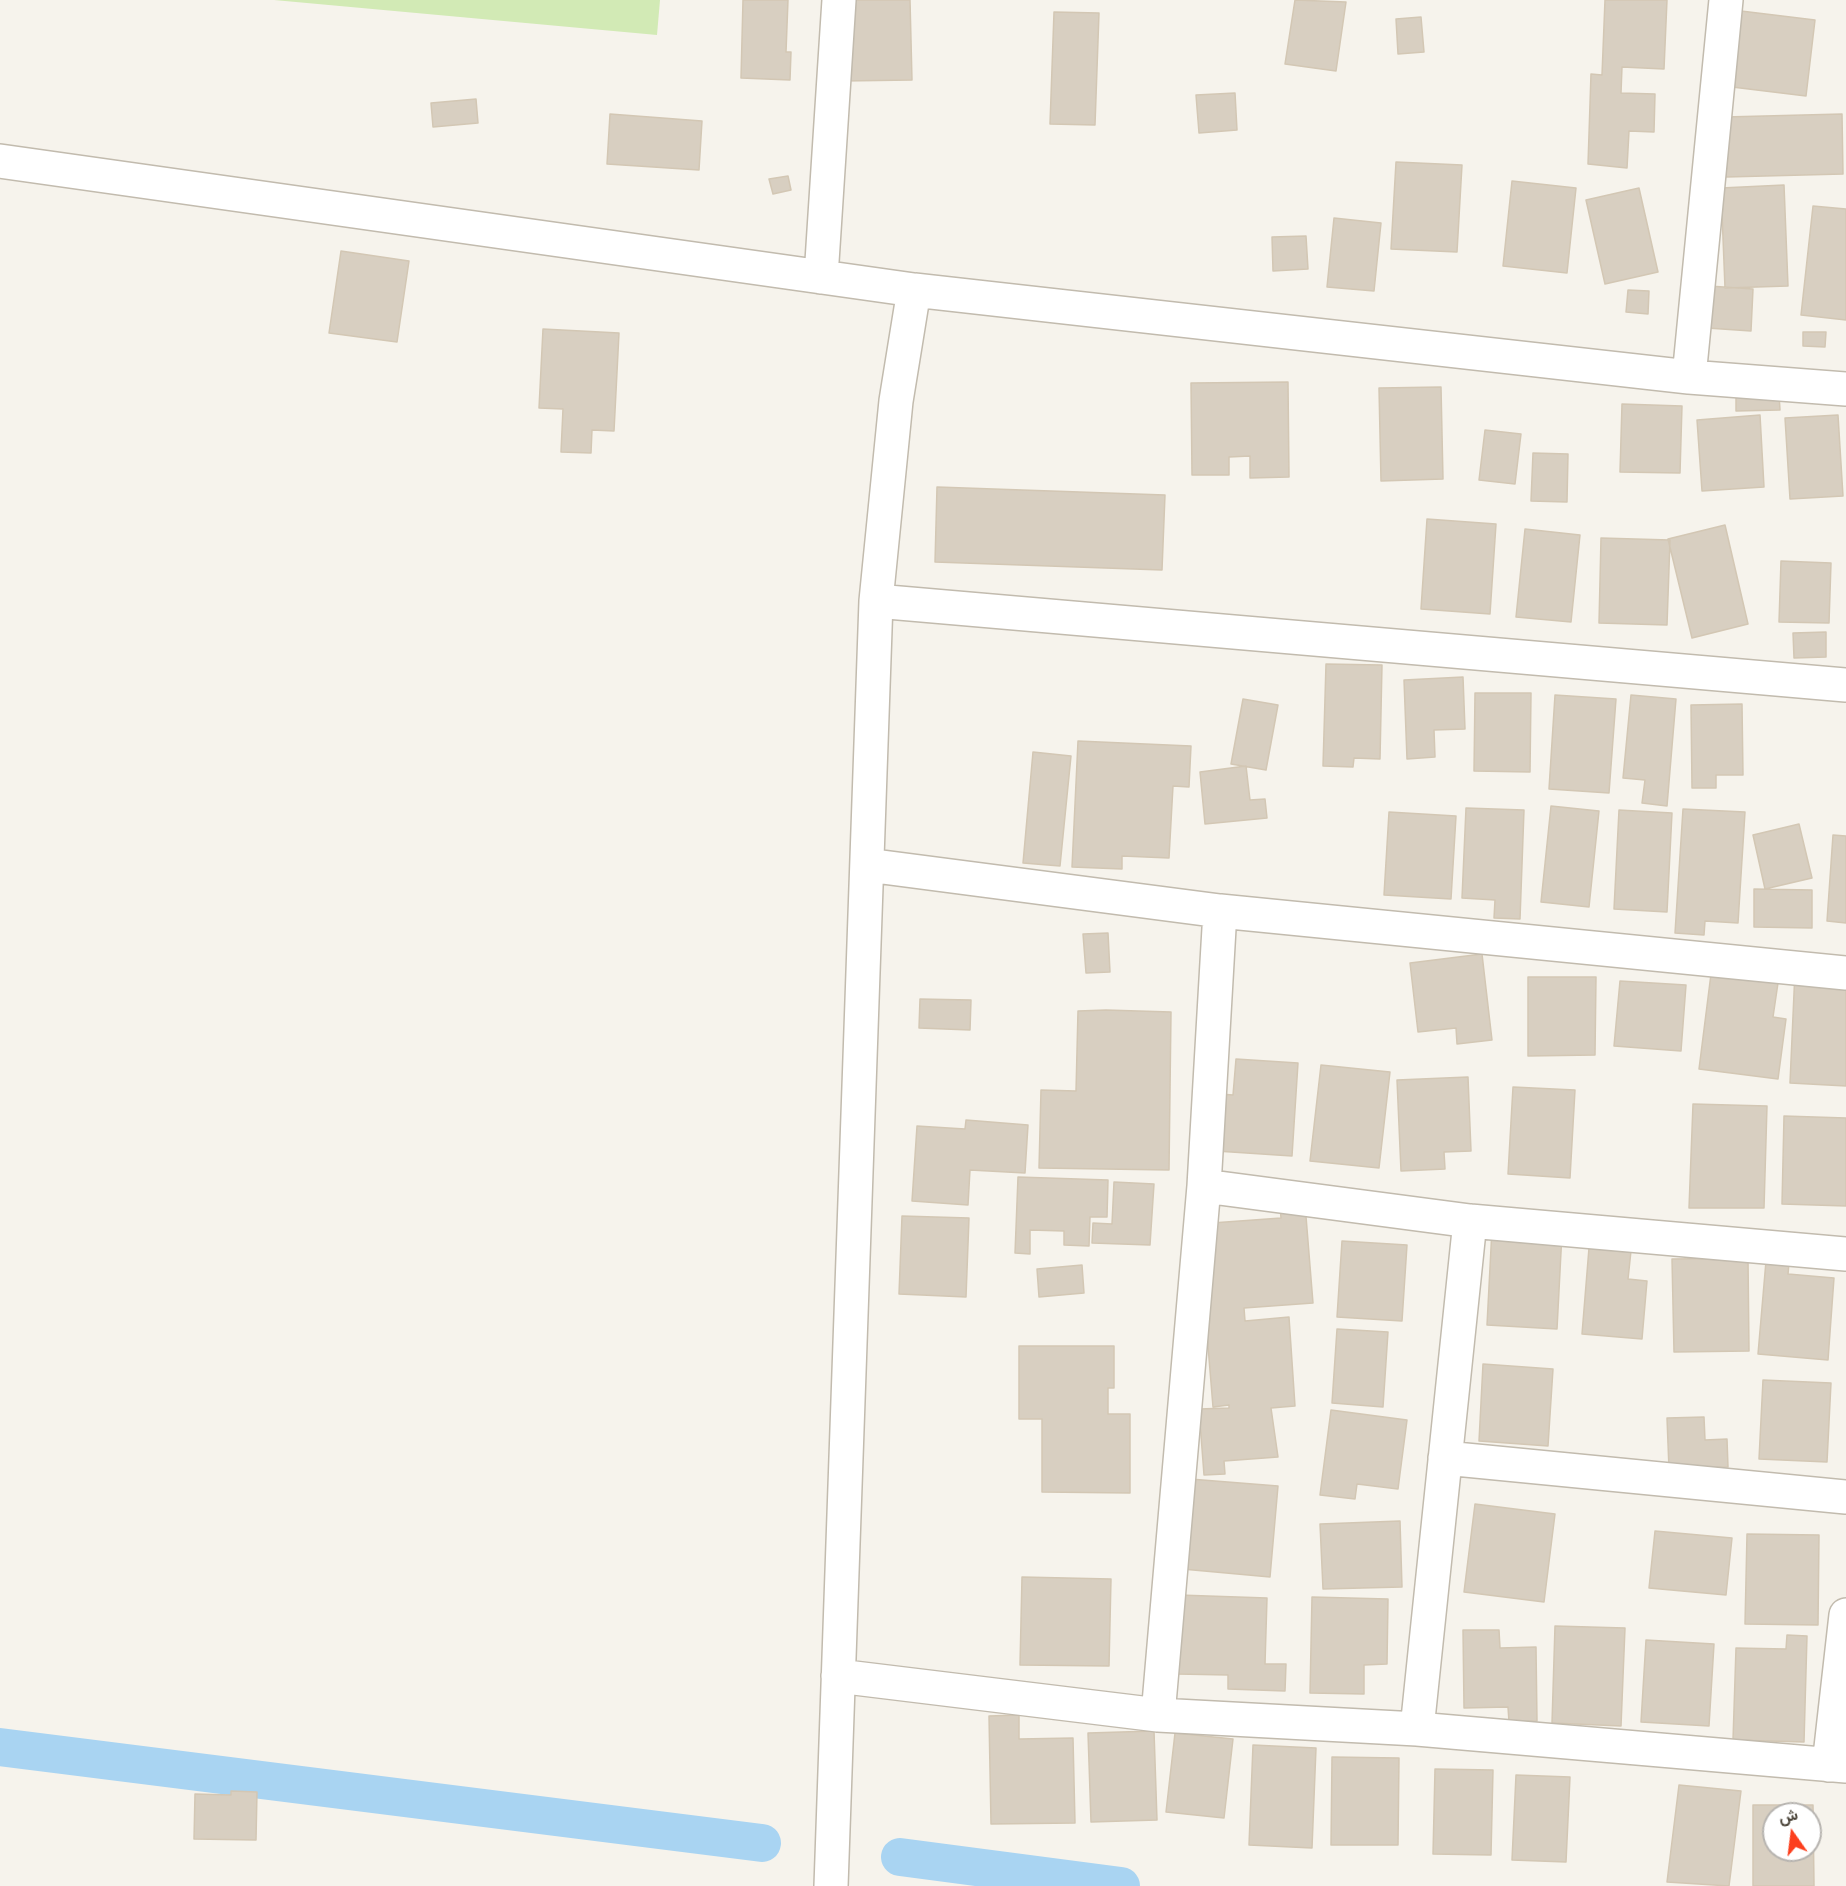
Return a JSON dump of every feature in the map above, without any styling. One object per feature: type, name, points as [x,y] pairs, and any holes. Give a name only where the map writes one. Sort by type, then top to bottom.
[{"type":"street","points":[[820,277],[839,0]]},
{"type":"street","points":[[1689,377],[1726,0]]},
{"type":"street","points":[[0,160],[914,290],[1689,377],[1846,389]]},
{"type":"street","points":[[831,1886],[836,1800],[838,1676],[876,601],[896,401],[914,290]]},
{"type":"street","points":[[876,601],[1846,685]]},
{"type":"street","points":[[867,865],[1220,911],[1846,973]]},
{"type":"street","points":[[1158,1715],[1204,1186],[1220,911]]},
{"type":"street","points":[[1204,1186],[1470,1221],[1846,1254]]},
{"type":"street","points":[[1417,1728],[1470,1221]]},
{"type":"street","points":[[1445,1458],[1846,1497]]},
{"type":"street","points":[[838,1676],[1158,1715],[1417,1728],[1838,1766],[1846,1615]]},
{"type":"green space","points":[[274,0],[660,0],[657,35]]},
{"type":"building","points":[[743,0],[788,0],[786,52],[791,52],[790,80],[741,78]]},
{"type":"building","points":[[841,0],[910,0],[912,80],[843,81]]},
{"type":"building","points":[[1295,0],[1346,2],[1336,71],[1285,64]]},
{"type":"building","points":[[1605,0],[1667,0],[1664,69],[1622,67],[1621,93],[1655,94],[1654,132],[1629,131],[1627,168],[1588,164],[1591,74],[1602,75]]},
{"type":"building","points":[[1741,11],[1815,20],[1806,96],[1732,87]]},
{"type":"building","points":[[1054,12],[1099,13],[1095,125],[1050,124]]},
{"type":"building","points":[[1421,17],[1424,52],[1398,54],[1396,19]]},
{"type":"building","points":[[1235,93],[1237,130],[1199,133],[1196,95]]},
{"type":"building","points":[[476,99],[478,123],[433,127],[431,103]]},
{"type":"building","points":[[610,114],[702,121],[699,170],[607,164]]},
{"type":"building","points":[[1842,114],[1843,174],[1726,177],[1725,117]]},
{"type":"building","points":[[1396,162],[1462,165],[1457,252],[1391,249]]},
{"type":"building","points":[[788,176],[791,190],[773,194],[769,179]]},
{"type":"building","points":[[1512,181],[1576,188],[1567,273],[1503,266]]},
{"type":"building","points":[[1784,185],[1788,286],[1725,288],[1721,188]]},
{"type":"building","points":[[1639,188],[1658,272],[1605,284],[1586,200]]},
{"type":"building","points":[[1813,206],[1846,209],[1846,320],[1801,315]]},
{"type":"building","points":[[1334,218],[1381,223],[1374,291],[1327,287]]},
{"type":"building","points":[[1306,236],[1308,269],[1273,271],[1272,237]]},
{"type":"building","points":[[341,251],[409,261],[397,342],[329,333]]},
{"type":"building","points":[[1709,286],[1753,289],[1751,331],[1707,328]]},
{"type":"building","points":[[1628,290],[1649,291],[1648,314],[1626,312]]},
{"type":"building","points":[[543,329],[619,333],[614,431],[592,430],[591,453],[561,452],[563,409],[539,408]]},
{"type":"building","points":[[1803,332],[1826,332],[1825,347],[1803,346]]},
{"type":"building","points":[[1288,382],[1289,477],[1250,478],[1250,456],[1229,457],[1229,475],[1192,475],[1191,383]]},
{"type":"building","points":[[1441,387],[1443,479],[1381,481],[1379,388]]},
{"type":"building","points":[[1779,394],[1780,410],[1736,411],[1736,395]]},
{"type":"building","points":[[1622,404],[1682,406],[1680,473],[1620,472]]},
{"type":"building","points":[[1760,415],[1764,487],[1702,491],[1697,420]]},
{"type":"building","points":[[1838,415],[1843,496],[1790,499],[1785,418]]},
{"type":"building","points":[[1485,430],[1521,434],[1515,484],[1479,480]]},
{"type":"building","points":[[1533,453],[1568,454],[1567,502],[1531,501]]},
{"type":"building","points":[[937,487],[1165,495],[1162,570],[935,562]]},
{"type":"building","points":[[1427,519],[1496,524],[1490,614],[1421,609]]},
{"type":"building","points":[[1725,525],[1748,624],[1692,638],[1668,539]]},
{"type":"building","points":[[1525,529],[1580,535],[1571,622],[1516,617]]},
{"type":"building","points":[[1601,538],[1670,540],[1667,625],[1599,623]]},
{"type":"building","points":[[1781,561],[1831,563],[1829,623],[1779,622]]},
{"type":"building","points":[[1826,632],[1826,657],[1794,658],[1793,633]]},
{"type":"building","points":[[1326,664],[1382,665],[1380,759],[1354,758],[1353,767],[1323,766]]},
{"type":"building","points":[[1463,677],[1465,729],[1434,730],[1435,757],[1407,759],[1404,680]]},
{"type":"building","points":[[1475,693],[1531,693],[1530,772],[1474,771]]},
{"type":"building","points":[[1555,695],[1616,699],[1609,793],[1549,789]]},
{"type":"building","points":[[1631,695],[1676,699],[1667,806],[1642,803],[1645,780],[1623,778]]},
{"type":"building","points":[[1243,699],[1278,705],[1266,770],[1231,764]]},
{"type":"building","points":[[1742,704],[1743,775],[1716,775],[1716,788],[1692,788],[1691,705]]},
{"type":"building","points":[[1078,741],[1191,746],[1189,787],[1173,786],[1169,858],[1122,856],[1122,869],[1072,867]]},
{"type":"building","points":[[1033,752],[1071,756],[1060,866],[1023,863]]},
{"type":"building","points":[[1246,766],[1250,800],[1265,799],[1267,818],[1205,824],[1200,772]]},
{"type":"building","points":[[1551,806],[1599,811],[1589,907],[1541,902]]},
{"type":"building","points":[[1466,808],[1524,810],[1520,919],[1494,918],[1495,900],[1462,898]]},
{"type":"building","points":[[1683,809],[1745,812],[1738,923],[1705,921],[1704,935],[1675,933]]},
{"type":"building","points":[[1619,810],[1672,813],[1667,912],[1614,909]]},
{"type":"building","points":[[1389,812],[1456,816],[1451,899],[1384,895]]},
{"type":"building","points":[[1799,824],[1812,878],[1765,889],[1753,835]]},
{"type":"building","points":[[1833,835],[1846,836],[1846,923],[1827,921]]},
{"type":"building","points":[[1754,889],[1812,890],[1812,928],[1754,927]]},
{"type":"building","points":[[1108,933],[1110,972],[1086,973],[1083,934]]},
{"type":"building","points":[[1482,954],[1492,1040],[1457,1044],[1456,1028],[1418,1032],[1410,963]]},
{"type":"building","points":[[1795,971],[1846,988],[1846,1086],[1790,1083]]},
{"type":"building","points":[[1711,974],[1778,983],[1773,1017],[1786,1019],[1778,1079],[1699,1069]]},
{"type":"building","points":[[1528,977],[1596,977],[1595,1055],[1528,1056]]},
{"type":"building","points":[[1620,981],[1686,985],[1681,1051],[1614,1046]]},
{"type":"building","points":[[920,999],[971,1000],[970,1030],[919,1028]]},
{"type":"building","points":[[1078,1011],[1171,1012],[1169,1170],[1039,1168],[1041,1090],[1076,1091]]},
{"type":"building","points":[[1236,1059],[1298,1063],[1292,1156],[1216,1151],[1220,1094],[1233,1095]]},
{"type":"building","points":[[1321,1065],[1390,1072],[1379,1168],[1310,1161]]},
{"type":"building","points":[[1468,1077],[1471,1151],[1444,1152],[1445,1169],[1401,1171],[1397,1080]]},
{"type":"building","points":[[1513,1087],[1575,1090],[1570,1178],[1508,1174]]},
{"type":"building","points":[[1693,1104],[1767,1106],[1764,1208],[1689,1208]]},
{"type":"building","points":[[1784,1116],[1846,1118],[1846,1206],[1782,1204]]},
{"type":"building","points":[[966,1120],[1028,1125],[1025,1173],[970,1170],[968,1205],[912,1201],[917,1126],[965,1129]]},
{"type":"building","points":[[1018,1177],[1108,1180],[1107,1217],[1090,1217],[1089,1246],[1064,1245],[1064,1231],[1030,1230],[1030,1254],[1015,1253]]},
{"type":"building","points":[[1114,1182],[1154,1184],[1150,1245],[1092,1243],[1093,1223],[1112,1224]]},
{"type":"building","points":[[1305,1204],[1313,1303],[1244,1308],[1245,1321],[1289,1317],[1295,1406],[1271,1408],[1278,1457],[1224,1461],[1225,1474],[1204,1475],[1199,1409],[1229,1408],[1229,1405],[1213,1407],[1198,1224],[1281,1218],[1280,1206]]},
{"type":"building","points":[[902,1216],[969,1218],[966,1297],[899,1294]]},
{"type":"building","points":[[1492,1229],[1562,1233],[1557,1329],[1487,1325]]},
{"type":"building","points":[[1342,1241],[1407,1245],[1402,1321],[1337,1317]]},
{"type":"building","points":[[1589,1248],[1631,1251],[1628,1279],[1647,1281],[1642,1339],[1582,1334]]},
{"type":"building","points":[[1748,1258],[1749,1351],[1674,1352],[1672,1259]]},
{"type":"building","points":[[1766,1261],[1789,1263],[1788,1274],[1834,1278],[1828,1360],[1758,1354]]},
{"type":"building","points":[[1082,1265],[1084,1293],[1039,1297],[1037,1269]]},
{"type":"building","points":[[1337,1329],[1388,1332],[1383,1407],[1332,1403]]},
{"type":"building","points":[[1019,1346],[1114,1346],[1114,1388],[1108,1388],[1108,1414],[1130,1414],[1130,1493],[1042,1492],[1042,1419],[1019,1419]]},
{"type":"building","points":[[1483,1364],[1553,1369],[1548,1446],[1479,1441]]},
{"type":"building","points":[[1763,1380],[1831,1383],[1827,1462],[1759,1459]]},
{"type":"building","points":[[1331,1410],[1407,1420],[1398,1489],[1357,1484],[1355,1499],[1320,1495]]},
{"type":"building","points":[[1704,1417],[1705,1440],[1727,1439],[1728,1467],[1669,1469],[1667,1418]]},
{"type":"building","points":[[1190,1479],[1278,1486],[1270,1577],[1182,1569]]},
{"type":"building","points":[[1475,1504],[1555,1514],[1544,1602],[1464,1592]]},
{"type":"building","points":[[1400,1521],[1402,1587],[1323,1589],[1320,1524]]},
{"type":"building","points":[[1655,1531],[1732,1538],[1726,1595],[1649,1588]]},
{"type":"building","points":[[1747,1534],[1819,1535],[1818,1625],[1745,1624]]},
{"type":"building","points":[[1022,1577],[1111,1579],[1109,1666],[1020,1665]]},
{"type":"building","points":[[1179,1595],[1267,1598],[1265,1664],[1286,1664],[1285,1691],[1228,1689],[1228,1675],[1177,1674]]},
{"type":"building","points":[[1312,1597],[1388,1599],[1387,1664],[1364,1665],[1364,1694],[1310,1693]]},
{"type":"building","points":[[1555,1626],[1625,1628],[1621,1726],[1552,1723]]},
{"type":"building","points":[[1463,1630],[1499,1630],[1500,1648],[1536,1647],[1537,1721],[1509,1722],[1508,1707],[1464,1708]]},
{"type":"building","points":[[1787,1635],[1807,1636],[1804,1742],[1733,1740],[1736,1648],[1786,1649]]},
{"type":"building","points":[[1646,1640],[1714,1644],[1709,1726],[1641,1722]]},
{"type":"building","points":[[1019,1715],[1019,1739],[1073,1738],[1075,1823],[991,1824],[989,1716]]},
{"type":"building","points":[[1154,1731],[1157,1820],[1091,1822],[1088,1733]]},
{"type":"building","points":[[1175,1733],[1233,1739],[1224,1818],[1166,1812]]},
{"type":"building","points":[[1253,1745],[1316,1748],[1312,1848],[1249,1845]]},
{"type":"building","points":[[1332,1757],[1399,1758],[1398,1845],[1331,1845]]},
{"type":"building","points":[[1435,1769],[1493,1770],[1491,1855],[1433,1854]]},
{"type":"building","points":[[1516,1775],[1570,1777],[1566,1862],[1512,1860]]},
{"type":"building","points":[[1679,1785],[1741,1791],[1729,1886],[1667,1882]]},
{"type":"building","points":[[231,1791],[257,1792],[256,1840],[194,1839],[195,1794],[231,1795]]},
{"type":"building","points":[[1753,1805],[1762,1805],[1762,1862],[1814,1862],[1814,1886],[1753,1886]]},
{"type":"waterway","points":[[0,1747],[762,1843]]},
{"type":"waterway","points":[[900,1857],[1121,1886]]}]
